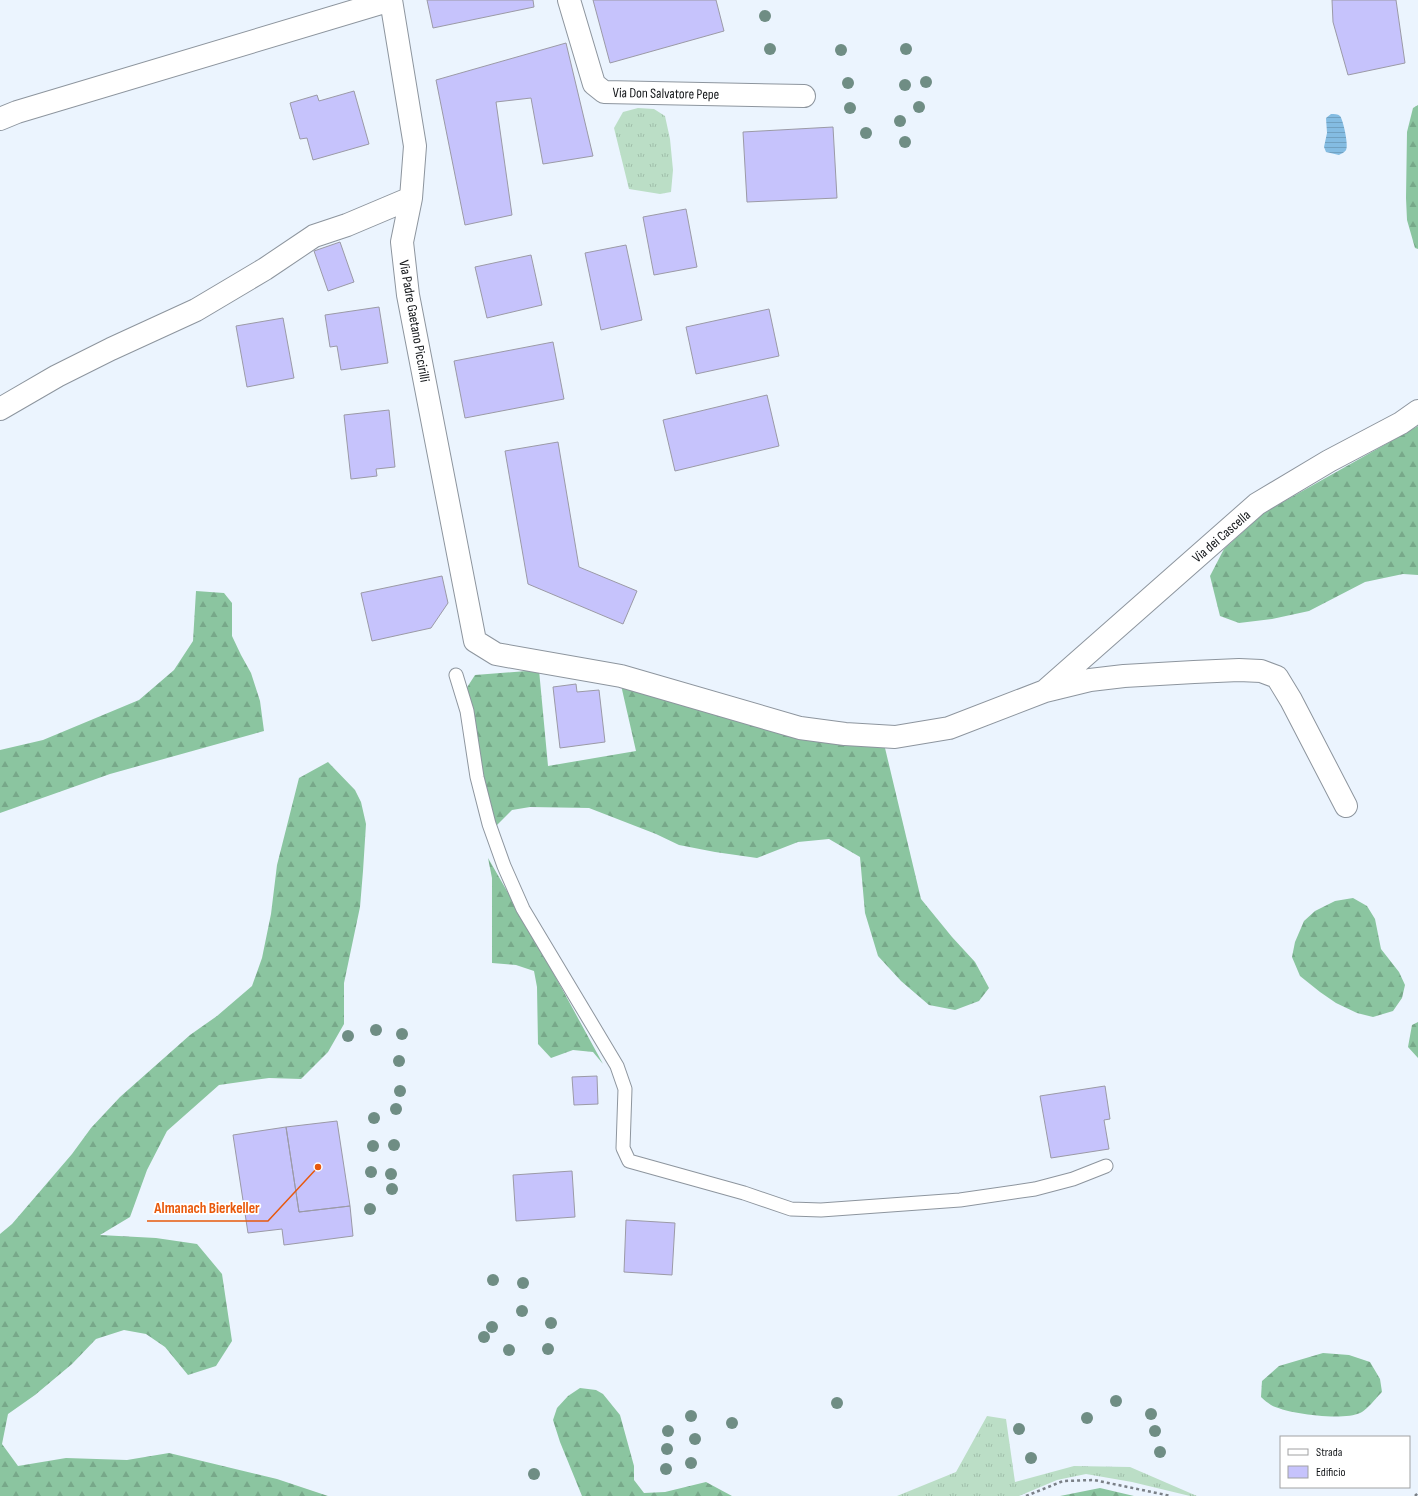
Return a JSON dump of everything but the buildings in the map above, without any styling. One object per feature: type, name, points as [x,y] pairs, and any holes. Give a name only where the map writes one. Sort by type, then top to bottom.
[{"type":"street","points":[[0,119],[17,112],[391,0]]},
{"type":"street","name":"Via Padre Gaetano Piccirilli","points":[[391,0],[415,146],[411,198],[402,242],[408,295],[475,641],[496,654],[621,676],[800,728],[845,734],[895,737],[949,728],[1045,691]]},
{"type":"street","name":"Via Don Salvatore Pepe","points":[[569,0],[594,84],[604,92],[804,96]]},
{"type":"street","points":[[0,409],[57,376],[111,349],[196,310],[265,269],[314,236],[347,225],[411,198]]},
{"type":"street","name":"Via dei Cascella","points":[[1045,691],[1257,504],[1329,461],[1401,423],[1418,412]]},
{"type":"street","points":[[1045,691],[1090,680],[1124,676],[1239,670],[1261,671],[1277,677],[1291,700],[1346,806]]},
{"type":"lane","points":[[456,675],[467,711],[477,777],[489,824],[504,866],[523,909],[617,1066],[625,1089],[623,1148],[628,1161],[744,1193],[791,1209],[821,1210],[960,1200],[1035,1189],[1073,1179],[1106,1166]]},
{"type":"path","points":[[1026,1496],[1064,1481],[1094,1480],[1172,1496]]},
{"type":"path","points":[[1415,1496],[1418,1493]]},
{"type":"green space","points":[[1418,105],[1418,249],[1415,248],[1407,220],[1406,198],[1407,132],[1413,108]]},
{"type":"green space","points":[[638,108],[654,109],[665,116],[670,139],[673,170],[671,192],[660,194],[629,189],[614,128],[623,112]]},
{"type":"green space","points":[[1418,426],[1418,575],[1403,574],[1365,582],[1309,611],[1272,619],[1239,623],[1220,616],[1210,576],[1224,549],[1265,512]]},
{"type":"green space","points":[[196,591],[224,593],[232,603],[232,636],[251,673],[260,701],[264,731],[110,774],[0,813],[0,750],[43,740],[139,700],[174,670],[193,641]]},
{"type":"green space","points":[[539,670],[548,766],[636,751],[621,685],[859,745],[885,748],[921,899],[975,962],[989,988],[979,1001],[955,1010],[929,1005],[901,981],[878,956],[865,913],[860,857],[829,839],[798,842],[757,858],[679,845],[656,834],[589,808],[530,807],[512,810],[494,828],[479,772],[466,689],[475,675]]},
{"type":"green space","points":[[328,762],[355,790],[361,802],[366,824],[360,907],[344,983],[344,1024],[328,1052],[301,1079],[269,1078],[219,1085],[167,1131],[147,1170],[130,1217],[100,1235],[156,1238],[197,1244],[222,1274],[232,1341],[216,1366],[188,1375],[165,1347],[146,1334],[124,1330],[96,1339],[72,1364],[35,1395],[8,1414],[2,1444],[18,1466],[66,1458],[127,1460],[169,1453],[277,1479],[328,1496],[0,1496],[0,1234],[12,1224],[72,1154],[91,1128],[120,1097],[190,1035],[217,1016],[252,986],[262,958],[271,914],[277,865],[299,778]]},
{"type":"green space","points":[[488,858],[537,943],[603,1064],[593,1052],[573,1050],[551,1058],[538,1044],[537,987],[534,971],[516,965],[492,963],[492,878]]},
{"type":"green space","points":[[1353,898],[1367,906],[1375,919],[1381,949],[1399,972],[1405,985],[1402,998],[1393,1011],[1373,1017],[1357,1013],[1336,1003],[1320,992],[1300,976],[1292,957],[1295,942],[1304,921],[1315,911],[1335,901]]},
{"type":"green space","points":[[1418,1022],[1418,1058],[1408,1047],[1412,1025]]},
{"type":"green space","points":[[1323,1353],[1349,1355],[1370,1362],[1380,1379],[1382,1392],[1362,1412],[1341,1416],[1302,1414],[1289,1411],[1271,1405],[1261,1397],[1262,1381],[1279,1366]]},
{"type":"green space","points":[[580,1388],[596,1390],[603,1394],[620,1415],[634,1466],[634,1480],[644,1493],[665,1492],[706,1482],[732,1496],[582,1496],[560,1442],[553,1420],[557,1408],[568,1396]]},
{"type":"green space","points":[[987,1416],[1006,1419],[1015,1482],[1074,1466],[1130,1467],[1197,1496],[1190,1496],[1132,1482],[1086,1474],[1057,1480],[1019,1496],[897,1496],[956,1472]]},
{"type":"green space","points":[[1100,1488],[1134,1496],[1060,1496]]},
{"type":"water","points":[[1331,114],[1337,114],[1340,116],[1343,122],[1347,148],[1339,155],[1326,152],[1324,147],[1327,133],[1326,118]]},
{"type":"place","name":"Almanach Bierkeller","points":[[318,1167]]}]
